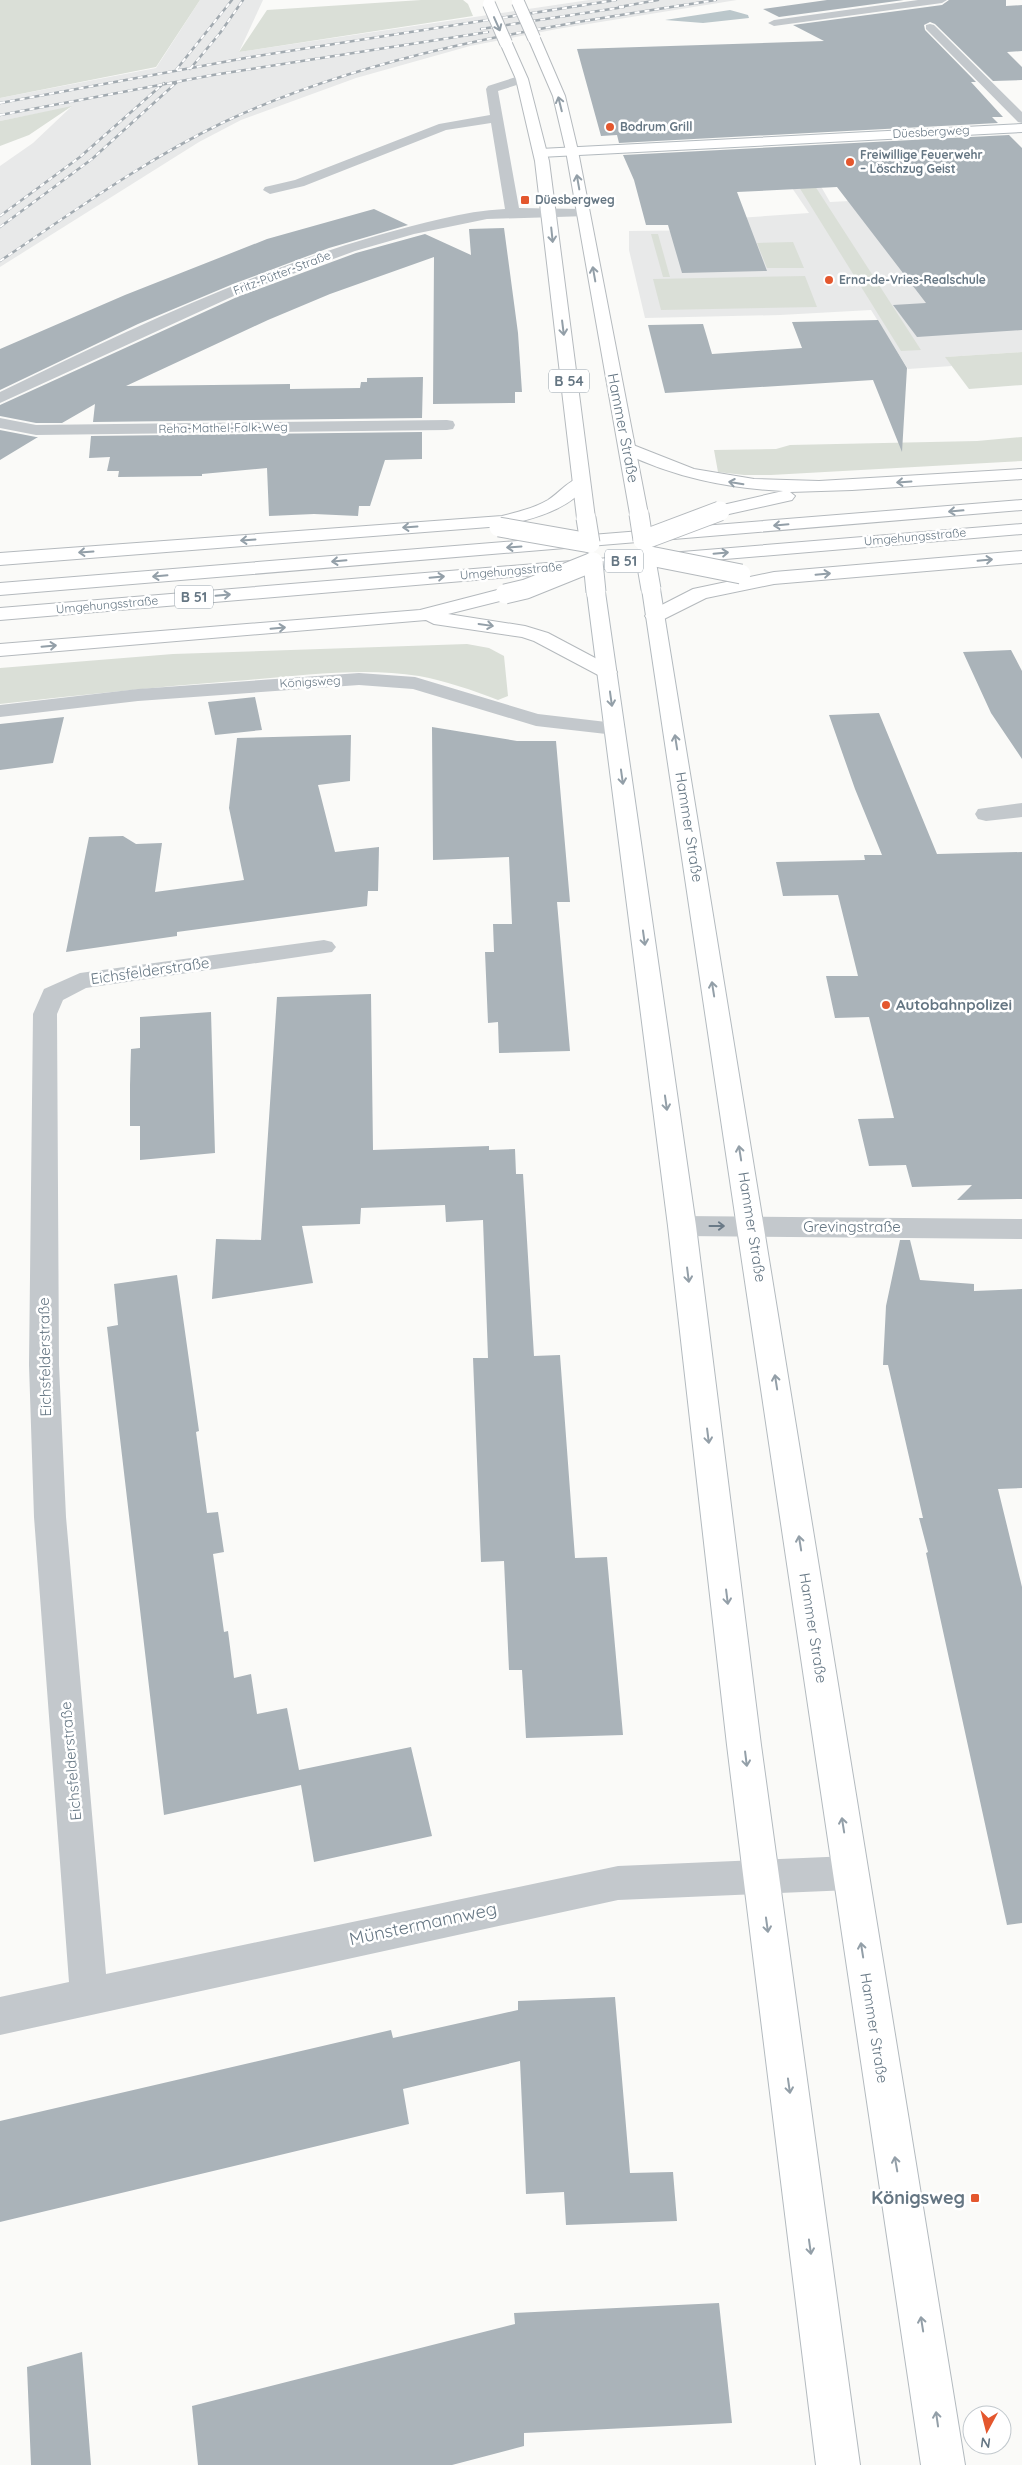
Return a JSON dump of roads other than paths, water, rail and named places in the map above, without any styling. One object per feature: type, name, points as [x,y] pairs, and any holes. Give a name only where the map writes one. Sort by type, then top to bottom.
[{"type":"main road","name":"Hammer Straße","points":[[518,1],[559,96],[572,151],[612,374],[628,448],[752,1226],[850,1873],[944,2465]]},
{"type":"main road","name":"B 54","points":[[488,2],[522,79],[540,152],[550,213],[581,482],[590,543]]},
{"type":"main road","name":"Düesbergweg","points":[[540,152],[1022,128]]},
{"type":"main road","points":[[628,448],[659,463],[710,479],[746,485],[819,488],[1022,474]]},
{"type":"main road","points":[[0,559],[502,521],[527,516],[552,506],[581,482]]},
{"type":"main road","points":[[644,548],[720,511],[819,488]]},
{"type":"main road","name":"Umgehungsstraße","points":[[0,589],[1022,505]]},
{"type":"main road","points":[[458,523],[499,527],[621,550],[644,548],[741,574],[774,578]]},
{"type":"main road","name":"Umgehungsstraße","points":[[0,614],[1022,529]]},
{"type":"main road","points":[[590,543],[682,1226],[761,1876],[838,2465]]},
{"type":"main road","points":[[0,650],[420,616],[526,589],[621,550]]},
{"type":"main road","points":[[655,616],[700,593],[774,578],[1022,557]]},
{"type":"main road","points":[[420,616],[525,632],[541,637],[608,672]]},
{"type":"street","points":[[774,24],[942,0]]},
{"type":"street","points":[[901,5],[915,15]]},
{"type":"street","points":[[930,27],[1022,119]]},
{"type":"street","points":[[513,214],[492,89],[522,79]]},
{"type":"street","points":[[270,190],[314,178],[443,127],[497,118]]},
{"type":"street","name":"Fritz-Pütter-Straße","points":[[0,398],[150,325],[352,246],[475,216],[583,213]]},
{"type":"street","name":"Reha-Mathel-Falk-Weg","points":[[0,423],[36,430],[447,425]]},
{"type":"street","name":"Königsweg","points":[[0,711],[168,693],[368,679],[415,683],[536,720],[615,729]]},
{"type":"street","points":[[986,814],[1022,810]]},
{"type":"street","name":"Eichsfelderstraße","points":[[89,1996],[50,1517],[44,1355],[45,1014],[53,995],[80,981],[324,946]]},
{"type":"street","name":"Grevingstraße","points":[[682,1226],[1022,1229]]},
{"type":"street","name":"Münstermannweg","points":[[0,2016],[618,1882],[850,1873]]},
{"type":"railway","points":[[176,70],[232,0]]},
{"type":"railway","points":[[191,68],[220,33],[243,0]]},
{"type":"railway","points":[[191,68],[616,0]]},
{"type":"railway","points":[[619,7],[658,0]]},
{"type":"railway","points":[[0,261],[110,187],[166,153],[224,122],[283,97],[342,76],[466,44],[528,31],[716,0]]},
{"type":"railway","points":[[481,29],[624,7]]},
{"type":"railway","points":[[162,85],[488,32]]},
{"type":"railway","points":[[0,103],[191,68]]},
{"type":"railway","points":[[0,227],[92,159],[177,82]]},
{"type":"railway","points":[[0,115],[162,85]]},
{"type":"railway","points":[[0,216],[80,157],[162,85]]},
{"type":"place","name":"Bodrum Grill","points":[[610,127]]},
{"type":"place","name":"Freiwillige Feuerwehr – Löschzug Geist","points":[[850,162]]},
{"type":"place","name":"Düesbergweg","points":[[525,200]]},
{"type":"place","name":"Erna-de-Vries-Realschule","points":[[829,280]]},
{"type":"place","name":"Autobahnpolizei","points":[[886,1005]]},
{"type":"place","name":"Königsweg","points":[[975,2198]]}]
